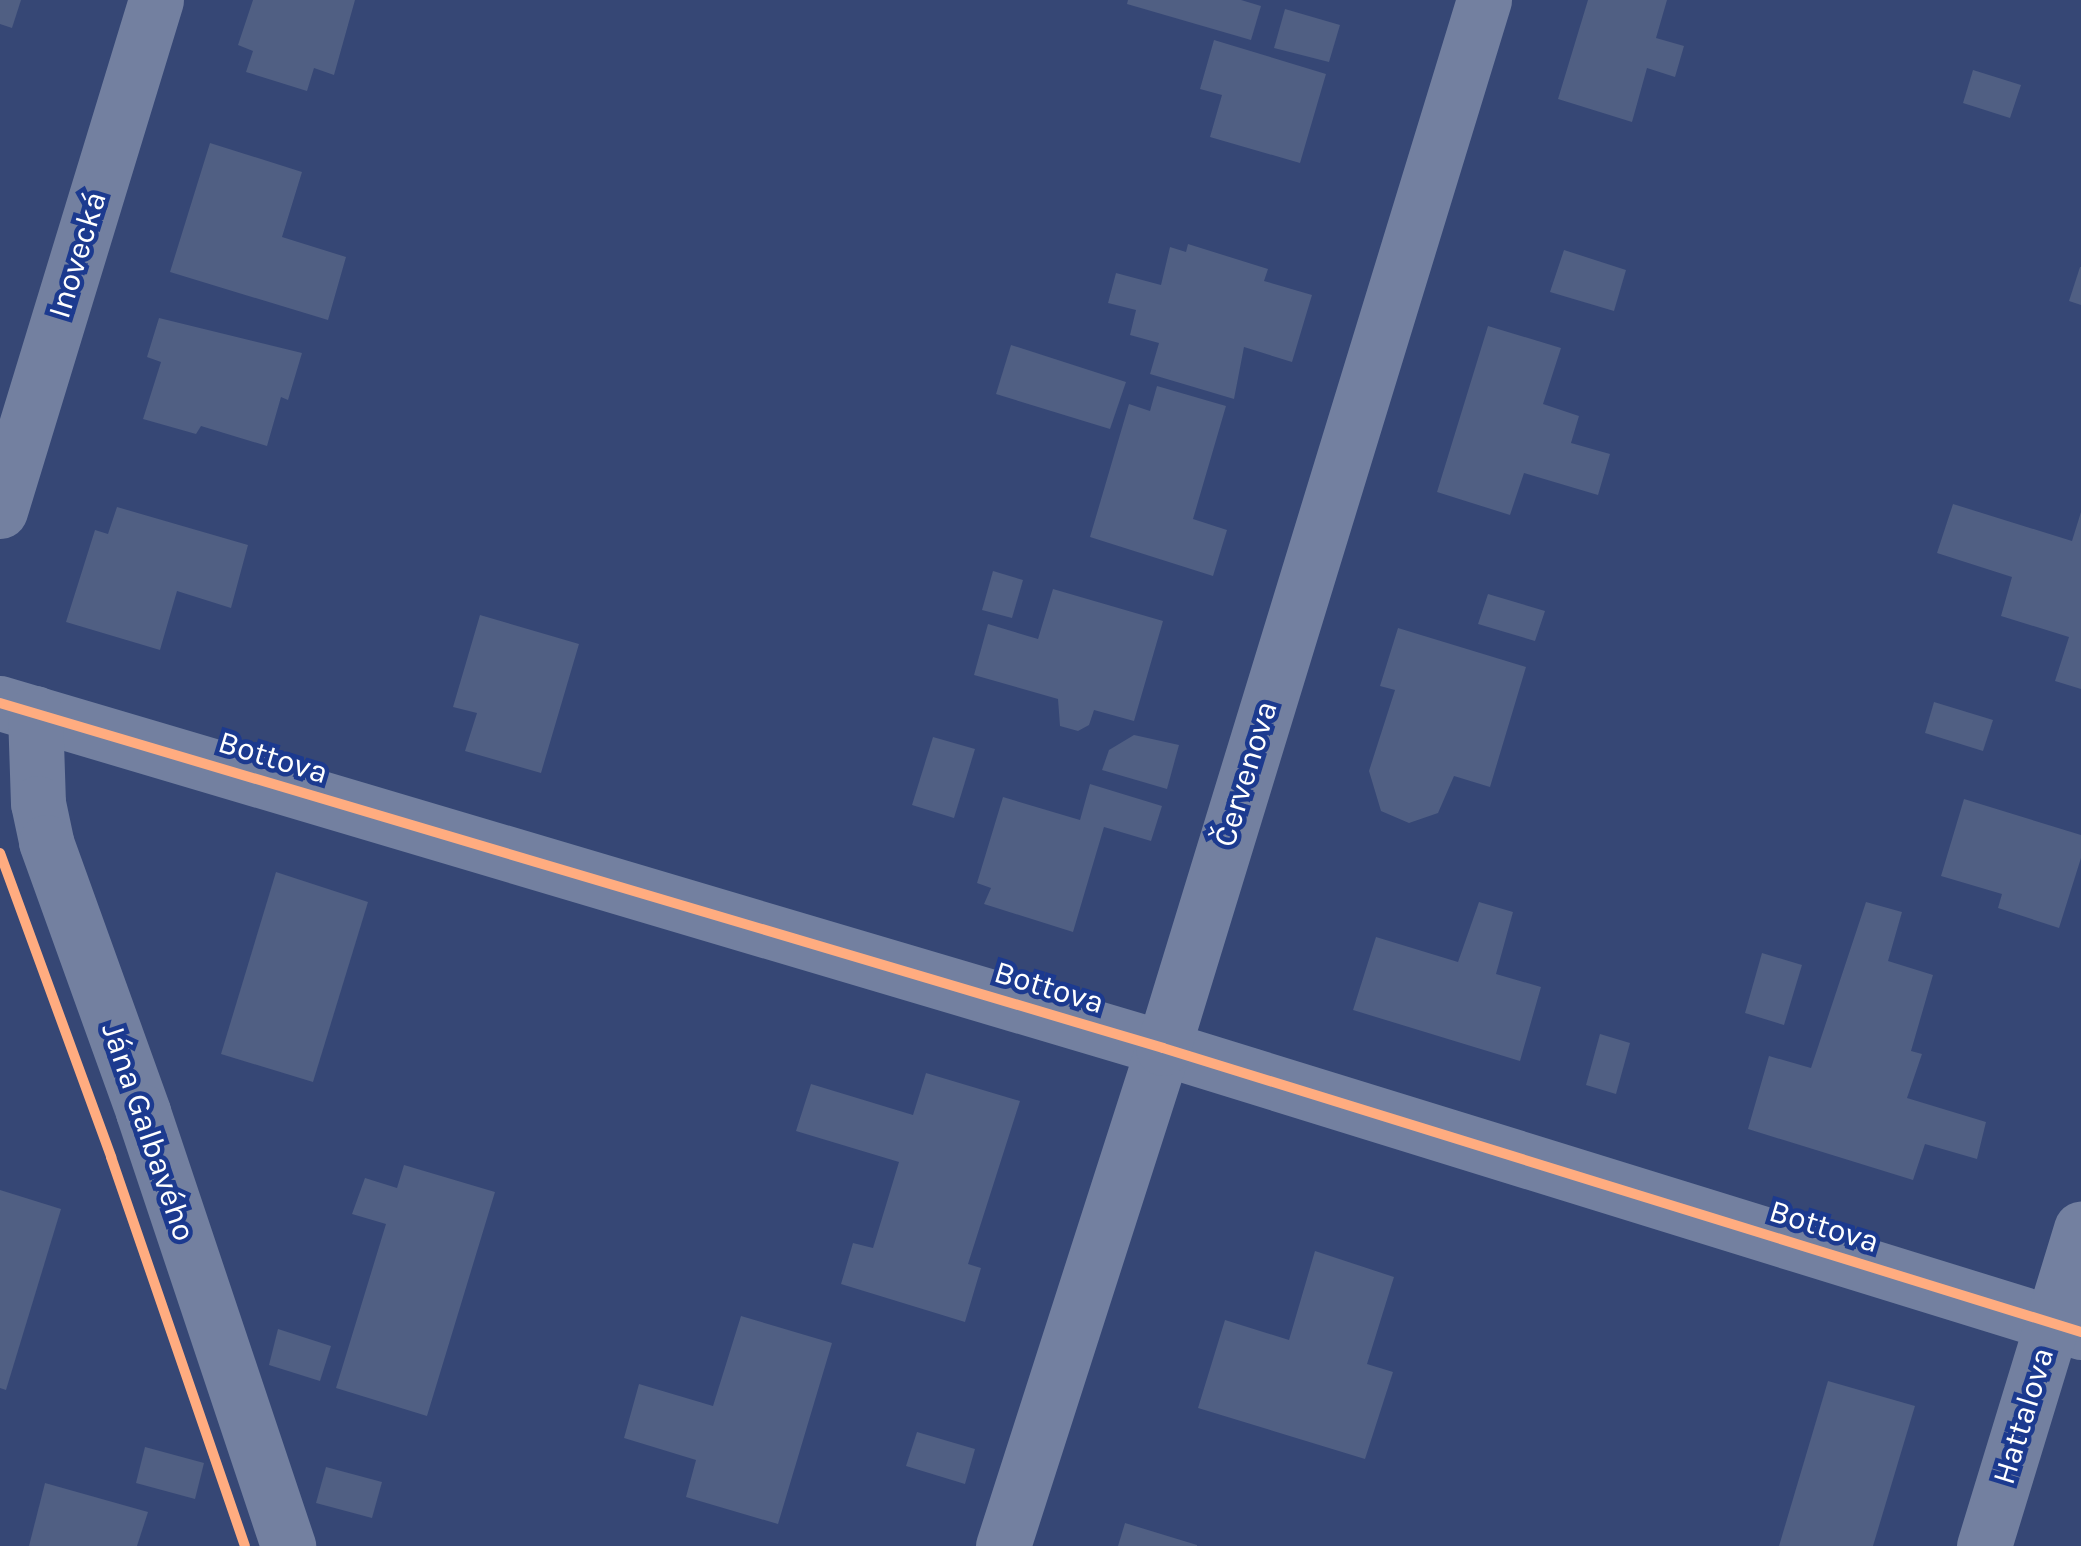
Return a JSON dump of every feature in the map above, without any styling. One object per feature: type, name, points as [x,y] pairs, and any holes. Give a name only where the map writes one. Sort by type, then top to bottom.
[{"type":"street","name":"Inovecká","points":[[0,511],[156,0]]},
{"type":"street","name":"Červenova","points":[[1002,1546],[1163,1048],[1484,0]]},
{"type":"street","name":"Bottova","points":[[17,708],[1163,1048],[2067,1328]]},
{"type":"street","name":"Jána Galbavého","points":[[17,708],[46,842],[143,1112],[288,1546]]},
{"type":"street","name":"Hattalova","points":[[1984,1546],[2067,1328],[2081,1229]]},
{"type":"building","points":[[0,0],[21,0],[12,28],[0,24]]},
{"type":"building","points":[[253,0],[355,0],[334,75],[314,68],[307,91],[246,72],[253,51],[238,45]]},
{"type":"building","points":[[1128,0],[1241,0],[1261,6],[1251,40],[1127,4]]},
{"type":"building","points":[[1588,0],[1667,0],[1656,38],[1684,46],[1675,77],[1647,68],[1632,122],[1558,99]]},
{"type":"building","points":[[1285,9],[1340,25],[1329,62],[1274,48]]},
{"type":"building","points":[[1214,40],[1326,74],[1300,163],[1210,137],[1222,95],[1200,89]]},
{"type":"building","points":[[1973,70],[2021,85],[2010,118],[1963,103]]},
{"type":"building","points":[[210,143],[302,172],[282,237],[346,257],[328,320],[170,272]]},
{"type":"building","points":[[1188,244],[1268,269],[1264,281],[1312,295],[1292,362],[1244,347],[1234,399],[1150,374],[1159,343],[1130,335],[1136,310],[1108,303],[1116,273],[1161,285],[1170,247],[1186,252]]},
{"type":"building","points":[[1564,250],[1626,270],[1614,311],[1550,292]]},
{"type":"building","points":[[2081,267],[2081,305],[2069,301]]},
{"type":"building","points":[[159,318],[302,353],[288,400],[281,397],[267,446],[201,426],[196,434],[143,419],[161,362],[147,357]]},
{"type":"building","points":[[1488,326],[1561,348],[1543,404],[1579,416],[1571,443],[1610,454],[1598,495],[1524,473],[1510,515],[1437,492]]},
{"type":"building","points":[[1011,345],[1126,382],[1110,429],[996,394]]},
{"type":"building","points":[[1157,386],[1226,406],[1193,519],[1227,530],[1213,576],[1090,537],[1129,404],[1150,411]]},
{"type":"building","points":[[1953,504],[2072,541],[2081,512],[2081,689],[2055,681],[2069,637],[2001,616],[2012,577],[1937,553]]},
{"type":"building","points":[[117,507],[248,545],[231,608],[177,591],[160,650],[66,622],[95,530],[108,534]]},
{"type":"building","points":[[993,571],[1023,580],[1012,618],[982,610]]},
{"type":"building","points":[[1053,589],[1163,621],[1134,721],[1094,710],[1089,725],[1078,731],[1060,726],[1058,699],[974,675],[988,624],[1038,639]]},
{"type":"building","points":[[1488,594],[1545,611],[1535,641],[1478,624]]},
{"type":"building","points":[[480,615],[579,644],[541,773],[465,751],[477,713],[453,707]]},
{"type":"building","points":[[1398,628],[1526,667],[1490,787],[1454,776],[1438,813],[1409,823],[1381,811],[1369,771],[1395,690],[1380,686]]},
{"type":"building","points":[[1934,702],[1993,720],[1983,751],[1925,733]]},
{"type":"building","points":[[1134,735],[1179,745],[1167,789],[1102,770],[1109,750]]},
{"type":"building","points":[[933,737],[975,749],[954,818],[912,805]]},
{"type":"building","points":[[1090,784],[1162,806],[1151,841],[1104,827],[1073,932],[984,904],[991,888],[977,883],[1003,797],[1080,820]]},
{"type":"building","points":[[1964,799],[2081,835],[2081,858],[2059,928],[1998,908],[2002,894],[1941,876]]},
{"type":"building","points":[[276,872],[368,902],[313,1082],[221,1054]]},
{"type":"building","points":[[1479,902],[1513,912],[1496,974],[1541,987],[1520,1061],[1353,1010],[1376,937],[1458,962]]},
{"type":"building","points":[[1866,902],[1902,912],[1888,961],[1933,975],[1911,1051],[1922,1054],[1907,1098],[1986,1122],[1977,1159],[1925,1144],[1913,1180],[1748,1129],[1769,1056],[1811,1068]]},
{"type":"building","points":[[1762,953],[1802,965],[1784,1025],[1745,1013]]},
{"type":"building","points":[[1600,1034],[1630,1043],[1616,1094],[1586,1085]]},
{"type":"building","points":[[926,1073],[1020,1101],[968,1264],[981,1268],[965,1322],[841,1284],[853,1243],[873,1248],[899,1162],[796,1131],[811,1084],[913,1115]]},
{"type":"building","points":[[404,1165],[495,1192],[427,1416],[336,1388],[386,1224],[352,1214],[365,1178],[397,1188]]},
{"type":"building","points":[[0,1190],[61,1209],[6,1390],[0,1388]]},
{"type":"building","points":[[1315,1251],[1394,1277],[1367,1364],[1393,1372],[1365,1459],[1198,1408],[1225,1320],[1289,1340]]},
{"type":"building","points":[[741,1316],[832,1343],[778,1524],[686,1497],[696,1460],[624,1438],[639,1384],[713,1406]]},
{"type":"building","points":[[278,1329],[331,1346],[320,1381],[269,1365]]},
{"type":"building","points":[[1828,1381],[1915,1406],[1873,1546],[1779,1546]]},
{"type":"building","points":[[917,1432],[975,1449],[965,1484],[906,1466]]},
{"type":"building","points":[[145,1447],[204,1463],[195,1499],[136,1483]]},
{"type":"building","points":[[326,1467],[382,1482],[372,1518],[316,1503]]},
{"type":"building","points":[[45,1483],[148,1512],[137,1546],[29,1546]]},
{"type":"building","points":[[1125,1523],[1197,1545],[1197,1546],[1118,1546]]},
{"type":"cycle path","points":[[0,703],[1163,1048],[2081,1332]]},
{"type":"cycle path","points":[[0,853],[111,1157],[245,1546]]}]
